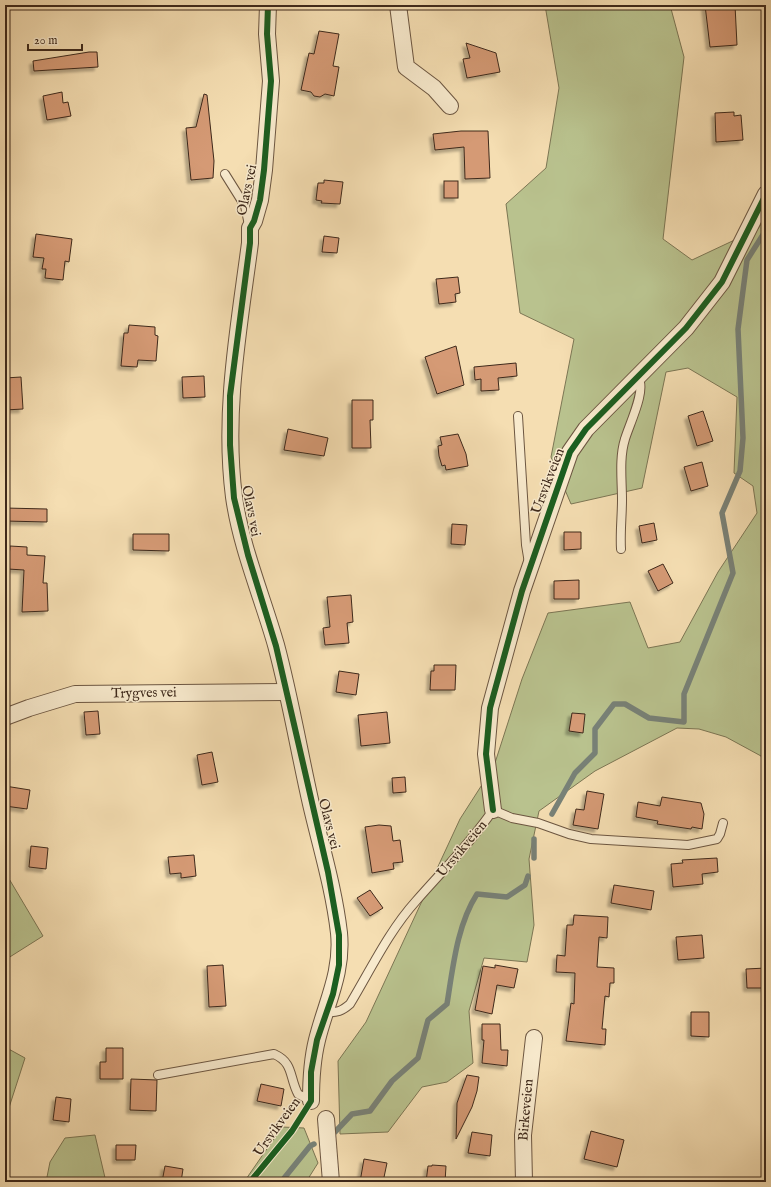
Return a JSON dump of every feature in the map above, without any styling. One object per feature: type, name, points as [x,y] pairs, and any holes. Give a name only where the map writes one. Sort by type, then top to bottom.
[{"type":"street","name":"Olavs vei","points":[[268,5],[267,34],[271,81],[264,170],[260,200],[254,221],[250,228],[250,243],[230,396],[232,468],[234,498],[248,555],[276,646],[328,872],[339,935],[339,965],[333,994],[326,1012]]},
{"type":"street","points":[[398,5],[406,67],[434,88],[450,106]]},
{"type":"street","name":"Ursvikveien","points":[[492,810],[486,754],[490,708],[530,567],[570,452],[586,429],[686,328],[722,282],[766,194]]},
{"type":"street","name":"Trygves vei","points":[[5,717],[28,708],[75,694],[286,692]]},
{"type":"street","name":"Ursvikveien","points":[[311,1101],[311,1072],[317,1040],[326,1012]]},
{"type":"street","name":"Birkeveien","points":[[524,1182],[523,1135],[534,1038]]},
{"type":"street","points":[[326,1119],[331,1182]]},
{"type":"lane","points":[[225,174],[245,206],[250,228]]},
{"type":"lane","points":[[621,549],[622,455],[624,440],[639,397],[641,386],[638,378]]},
{"type":"lane","points":[[518,416],[526,545],[530,567]]},
{"type":"lane","points":[[492,810],[512,818],[538,823],[569,834],[591,839],[688,845],[717,839],[723,823]]},
{"type":"lane","name":"Ursvikveien","points":[[326,1012],[335,1013],[342,1011],[350,1004],[400,920],[415,901],[455,859],[492,810]]},
{"type":"lane","points":[[158,1075],[274,1054],[280,1057],[289,1067],[298,1094],[302,1098],[311,1101]]},
{"type":"green space","points":[[545,5],[670,5],[684,57],[663,239],[692,260],[758,229],[766,216],[766,765],[761,756],[726,737],[699,729],[677,728],[595,771],[539,811],[529,859],[534,925],[527,962],[484,958],[469,1011],[473,1063],[447,1082],[422,1087],[388,1132],[340,1134],[338,1061],[366,1022],[460,819],[494,766],[522,679],[548,613],[630,602],[648,648],[680,642],[718,572],[757,513],[753,486],[734,473],[737,397],[688,368],[666,372],[642,488],[571,504],[551,457],[574,339],[520,313],[506,204],[546,168],[559,88]]},
{"type":"green space","points":[[5,872],[43,936],[5,960]]},
{"type":"green space","points":[[5,1047],[25,1058],[5,1120]]},
{"type":"green space","points":[[282,1127],[304,1128],[318,1163],[306,1182],[244,1182]]},
{"type":"green space","points":[[95,1135],[106,1182],[46,1182],[50,1162],[65,1138]]},
{"type":"building","points":[[705,5],[735,5],[737,45],[710,47]]},
{"type":"building","points":[[319,31],[339,34],[333,66],[339,67],[334,96],[325,94],[320,97],[314,96],[311,92],[301,90],[309,53],[314,54]]},
{"type":"building","points":[[466,43],[496,53],[500,72],[467,78],[463,59],[470,58]]},
{"type":"building","points":[[97,52],[98,67],[34,71],[33,61]]},
{"type":"building","points":[[62,92],[63,103],[68,102],[71,116],[47,120],[43,96]]},
{"type":"building","points":[[204,94],[207,95],[214,161],[213,178],[191,180],[186,128],[196,127]]},
{"type":"building","points":[[734,112],[734,116],[741,115],[743,140],[716,142],[715,113]]},
{"type":"building","points":[[461,131],[488,131],[490,178],[465,179],[464,147],[435,150],[433,134]]},
{"type":"building","points":[[324,180],[343,182],[340,204],[321,203],[322,201],[316,200],[318,183],[324,183]]},
{"type":"building","points":[[444,181],[458,181],[458,198],[444,198]]},
{"type":"building","points":[[36,234],[72,239],[69,262],[65,261],[63,280],[45,278],[46,269],[42,269],[44,258],[33,257]]},
{"type":"building","points":[[324,236],[339,238],[337,253],[322,252]]},
{"type":"building","points":[[458,277],[460,293],[455,294],[456,302],[439,304],[436,279]]},
{"type":"building","points":[[129,325],[155,327],[155,335],[158,336],[156,361],[138,360],[137,367],[121,366],[124,333],[128,333]]},
{"type":"building","points":[[456,346],[464,385],[437,394],[425,357]]},
{"type":"building","points":[[516,363],[517,376],[498,378],[499,390],[481,391],[481,379],[475,380],[474,367]]},
{"type":"building","points":[[204,376],[205,397],[183,398],[182,377]]},
{"type":"building","points":[[21,377],[23,409],[5,410],[5,378]]},
{"type":"building","points":[[352,400],[373,400],[373,420],[370,420],[371,448],[352,448]]},
{"type":"building","points":[[703,411],[713,441],[697,446],[688,416]]},
{"type":"building","points":[[288,429],[328,438],[324,456],[284,450]]},
{"type":"building","points":[[458,434],[466,454],[468,466],[446,470],[445,465],[442,466],[439,456],[438,446],[442,445],[440,437]]},
{"type":"building","points":[[702,462],[708,486],[691,491],[684,467]]},
{"type":"building","points":[[5,508],[47,509],[47,522],[5,521]]},
{"type":"building","points":[[654,523],[657,540],[642,543],[639,526]]},
{"type":"building","points":[[452,524],[467,525],[465,545],[451,544]]},
{"type":"building","points":[[564,532],[581,532],[581,549],[564,550]]},
{"type":"building","points":[[133,534],[169,534],[169,551],[133,550]]},
{"type":"building","points":[[10,546],[27,547],[27,555],[45,556],[43,583],[47,583],[48,611],[22,612],[24,570],[8,569]]},
{"type":"building","points":[[663,564],[673,583],[658,591],[648,571]]},
{"type":"building","points":[[579,580],[579,599],[554,599],[554,581]]},
{"type":"building","points":[[351,595],[353,622],[347,623],[349,643],[325,645],[323,628],[330,627],[327,597]]},
{"type":"building","points":[[434,665],[456,665],[455,690],[430,690],[431,671],[434,671]]},
{"type":"building","points":[[339,671],[359,674],[356,695],[336,692]]},
{"type":"building","points":[[98,711],[100,734],[86,735],[84,712]]},
{"type":"building","points":[[387,712],[390,743],[361,746],[358,715]]},
{"type":"building","points":[[572,713],[585,714],[583,733],[569,731]]},
{"type":"building","points":[[212,752],[218,782],[202,785],[197,755]]},
{"type":"building","points":[[405,777],[406,792],[393,793],[392,778]]},
{"type":"building","points":[[5,786],[30,790],[27,809],[5,806]]},
{"type":"building","points":[[587,791],[604,794],[598,829],[573,825],[576,809],[584,810]]},
{"type":"building","points":[[662,797],[701,803],[704,814],[702,829],[692,827],[691,829],[657,824],[658,821],[636,817],[638,802],[660,806]]},
{"type":"building","points":[[379,825],[391,826],[393,841],[400,840],[403,862],[393,863],[394,869],[372,873],[365,827]]},
{"type":"building","points":[[31,846],[48,848],[46,869],[29,867]]},
{"type":"building","points":[[194,855],[196,876],[181,878],[181,873],[170,874],[168,857]]},
{"type":"building","points":[[717,858],[718,872],[702,874],[703,884],[673,887],[671,864],[683,863],[682,860]]},
{"type":"building","points":[[614,885],[654,891],[651,910],[611,903]]},
{"type":"building","points":[[370,890],[383,908],[370,916],[357,898]]},
{"type":"building","points":[[574,915],[608,917],[607,938],[599,937],[597,967],[614,968],[614,983],[610,983],[609,997],[605,996],[602,1029],[606,1029],[605,1045],[566,1041],[571,1003],[574,1004],[575,973],[556,972],[557,955],[565,956],[567,925],[573,925]]},
{"type":"building","points":[[702,935],[704,958],[678,960],[676,937]]},
{"type":"building","points":[[223,965],[226,1006],[209,1007],[207,966]]},
{"type":"building","points":[[495,965],[518,969],[514,988],[497,985],[492,1014],[475,1010],[483,966],[495,968]]},
{"type":"building","points":[[766,968],[766,988],[747,988],[746,969]]},
{"type":"building","points":[[691,1012],[709,1012],[709,1037],[691,1036]]},
{"type":"building","points":[[482,1024],[500,1024],[501,1050],[508,1050],[507,1066],[482,1063],[484,1040],[482,1040]]},
{"type":"building","points":[[106,1048],[123,1048],[123,1079],[100,1079],[100,1062],[106,1062]]},
{"type":"building","points":[[467,1075],[479,1077],[477,1091],[472,1107],[456,1139],[457,1103]]},
{"type":"building","points":[[131,1079],[157,1080],[156,1111],[130,1110]]},
{"type":"building","points":[[261,1084],[284,1089],[281,1106],[257,1101]]},
{"type":"building","points":[[56,1097],[71,1099],[69,1122],[53,1120]]},
{"type":"building","points":[[591,1131],[624,1140],[617,1167],[584,1159]]},
{"type":"building","points":[[472,1132],[492,1135],[490,1156],[468,1153]]},
{"type":"building","points":[[116,1145],[136,1145],[135,1160],[116,1160]]},
{"type":"building","points":[[364,1159],[387,1163],[383,1182],[360,1182]]},
{"type":"building","points":[[165,1166],[183,1169],[181,1182],[162,1182]]},
{"type":"building","points":[[428,1166],[446,1166],[445,1182],[426,1182]]},
{"type":"waterway","points":[[552,814],[575,773],[595,753],[595,729],[614,704],[625,704],[649,718],[684,722],[684,694],[733,573],[722,513],[740,471],[743,438],[738,329],[747,260],[766,230]]},
{"type":"waterway","points":[[534,839],[534,858]]},
{"type":"waterway","points":[[335,1132],[352,1114],[370,1111],[392,1081],[418,1058],[428,1020],[447,1004],[460,933],[470,906],[477,894],[507,897],[525,885],[528,876]]},
{"type":"waterway","points":[[281,1182],[310,1146],[314,1144]]},
{"type":"cycle path","points":[[250,1182],[292,1131],[311,1101],[311,1072],[317,1040],[333,994],[339,965],[339,935],[328,872],[276,646],[248,555],[234,498],[230,445],[230,396],[250,243],[250,228],[254,221],[260,200],[264,170],[271,81],[267,34],[268,5]]},
{"type":"cycle path","points":[[493,810],[486,754],[490,708],[522,591],[570,452],[586,429],[686,328],[722,282],[766,194]]}]
